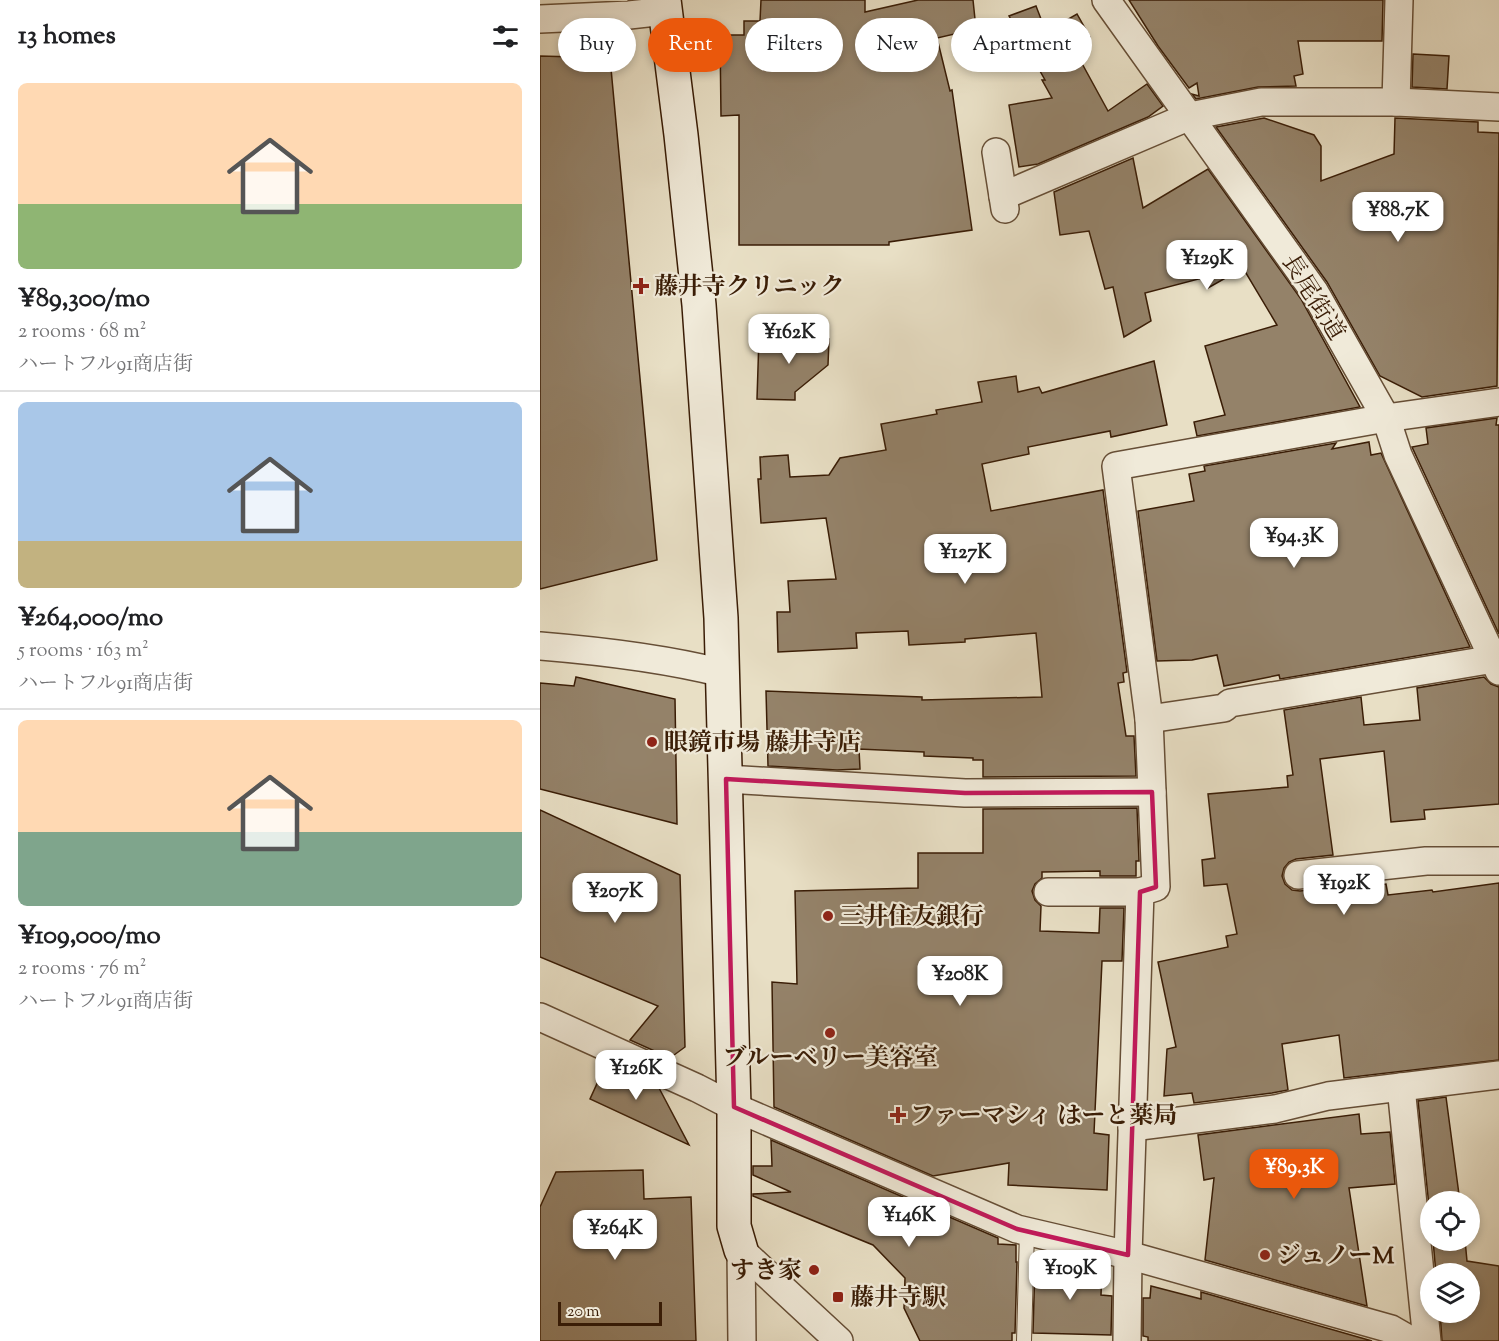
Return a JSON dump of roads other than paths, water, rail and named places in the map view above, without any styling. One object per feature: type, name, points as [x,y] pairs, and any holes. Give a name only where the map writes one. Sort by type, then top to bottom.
[{"type":"street","name":"長尾街道","points":[[1106,0],[1314,291],[1386,418],[1398,455],[1496,665]]},
{"type":"street","points":[[1396,102],[1399,0]]},
{"type":"street","points":[[540,19],[629,15],[664,5],[681,135],[699,305],[720,607],[734,1107],[734,1226],[741,1250],[742,1341]]},
{"type":"street","points":[[996,152],[1004,203],[1190,116],[1261,102],[1396,102],[1499,107]]},
{"type":"street","points":[[1048,892],[1140,892],[1156,887],[1149,719],[1116,466],[1386,418],[1499,402]]},
{"type":"street","points":[[540,646],[684,663],[722,673]]},
{"type":"street","points":[[1149,719],[1224,708],[1230,703],[1496,665]]},
{"type":"street","points":[[726,779],[965,793],[1152,792]]},
{"type":"street","points":[[1298,875],[1426,861],[1499,861]]},
{"type":"street","points":[[1127,1341],[1140,892]]},
{"type":"street","points":[[540,1017],[734,1107],[1017,1229],[1128,1255],[1391,1329],[1412,1341]]},
{"type":"street","points":[[1132,1126],[1275,1109],[1328,1096],[1499,1075]]},
{"type":"street","points":[[1401,1087],[1427,1341]]},
{"type":"street","points":[[741,1250],[839,1341]]},
{"type":"lane","points":[[1024,1341],[1027,1231]]},
{"type":"place","name":"藤井寺クリニック","points":[[641,286]]},
{"type":"place","name":"眼鏡市場 藤井寺店","points":[[652,742]]},
{"type":"place","name":"三井住友銀行","points":[[828,916]]},
{"type":"place","name":"ブルーベリー美容室","points":[[830,1033]]},
{"type":"place","name":"ファーマシィ はーと薬局","points":[[898,1115]]},
{"type":"place","name":"ジュノーM","points":[[1265,1255]]},
{"type":"place","name":"すき家","points":[[814,1270]]},
{"type":"place","name":"藤井寺駅","points":[[838,1297]]}]
